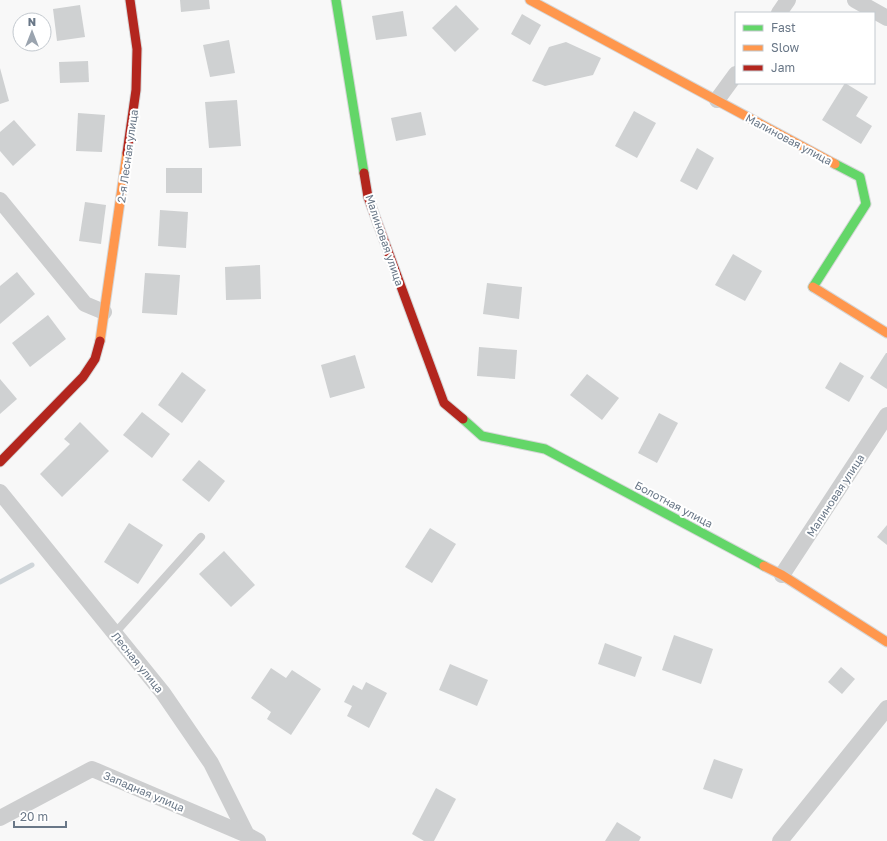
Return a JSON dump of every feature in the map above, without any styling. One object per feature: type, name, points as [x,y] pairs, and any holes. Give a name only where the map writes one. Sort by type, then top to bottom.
[{"type":"street","name":"2-я Лесная улица","points":[[0,462],[83,377],[95,359],[101,336],[136,90],[137,49],[130,0]]},
{"type":"street","name":"Малиновая улица","points":[[336,0],[368,197],[444,403]]},
{"type":"street","name":"Малиновая улица","points":[[530,0],[860,178],[866,204],[813,287],[887,333]]},
{"type":"street","points":[[780,12],[788,0]]},
{"type":"street","points":[[855,0],[887,18]]},
{"type":"street","points":[[717,100],[735,75]]},
{"type":"street","points":[[0,200],[85,304],[104,312]]},
{"type":"street","name":"Болотная улица","points":[[444,403],[482,436],[545,449],[782,575],[887,642]]},
{"type":"street","name":"Малиновая улица","points":[[782,575],[887,416]]},
{"type":"street","name":"Лесная улица","points":[[0,492],[163,693],[211,763],[253,838]]},
{"type":"street","points":[[780,841],[887,708]]},
{"type":"street","name":"Западная улица","points":[[0,818],[92,769],[253,838]]},
{"type":"lane","points":[[115,633],[201,536]]},
{"type":"building","points":[[180,0],[209,0],[210,9],[181,12]]},
{"type":"building","points":[[80,5],[85,37],[57,41],[53,9]]},
{"type":"building","points":[[456,5],[479,29],[455,52],[432,28]]},
{"type":"building","points":[[403,11],[407,36],[376,40],[372,16]]},
{"type":"building","points":[[522,14],[541,25],[530,45],[511,34]]},
{"type":"building","points":[[229,40],[235,73],[210,77],[203,45]]},
{"type":"building","points":[[566,42],[601,58],[593,75],[545,86],[532,81],[549,47]]},
{"type":"building","points":[[88,61],[89,82],[60,83],[59,62]]},
{"type":"building","points":[[0,68],[9,101],[0,104]]},
{"type":"building","points":[[844,84],[868,97],[856,116],[872,126],[861,144],[822,120]]},
{"type":"building","points":[[237,100],[241,146],[209,148],[205,102]]},
{"type":"building","points":[[634,111],[656,123],[637,158],[615,146]]},
{"type":"building","points":[[421,112],[426,135],[396,141],[391,118]]},
{"type":"building","points":[[78,113],[105,115],[102,152],[76,151]]},
{"type":"building","points":[[14,120],[36,145],[13,166],[0,151],[0,132]]},
{"type":"building","points":[[697,148],[714,158],[697,190],[680,181]]},
{"type":"building","points":[[166,168],[202,168],[202,193],[166,193]]},
{"type":"building","points":[[85,202],[106,205],[101,244],[79,241]]},
{"type":"building","points":[[160,210],[188,212],[186,248],[158,246]]},
{"type":"building","points":[[733,254],[762,271],[745,301],[715,285]]},
{"type":"building","points":[[260,265],[261,299],[226,300],[225,267]]},
{"type":"building","points":[[17,272],[35,294],[0,324],[0,286]]},
{"type":"building","points":[[145,273],[180,275],[177,315],[142,313]]},
{"type":"building","points":[[487,283],[522,287],[519,319],[483,314]]},
{"type":"building","points":[[48,315],[66,339],[30,367],[12,343]]},
{"type":"building","points":[[479,347],[517,350],[515,379],[477,376]]},
{"type":"building","points":[[887,353],[887,389],[870,378]]},
{"type":"building","points":[[355,355],[365,388],[330,398],[321,365]]},
{"type":"building","points":[[840,362],[864,376],[849,402],[825,388]]},
{"type":"building","points":[[182,372],[206,390],[182,423],[158,405]]},
{"type":"building","points":[[587,374],[619,398],[602,420],[570,395]]},
{"type":"building","points":[[0,379],[17,399],[0,414]]},
{"type":"building","points":[[142,412],[170,434],[152,458],[123,435]]},
{"type":"building","points":[[659,413],[678,423],[657,463],[638,453]]},
{"type":"building","points":[[80,422],[109,451],[62,497],[40,474],[70,444],[64,439]]},
{"type":"building","points":[[199,460],[225,481],[209,502],[182,480]]},
{"type":"building","points":[[129,523],[163,545],[138,584],[104,562]]},
{"type":"building","points":[[887,525],[887,545],[877,537]]},
{"type":"building","points":[[430,528],[456,544],[432,583],[405,567]]},
{"type":"building","points":[[224,551],[255,585],[231,607],[199,574]]},
{"type":"building","points":[[674,635],[713,649],[701,684],[662,670]]},
{"type":"building","points":[[605,643],[642,657],[635,677],[598,664]]},
{"type":"building","points":[[450,664],[488,680],[477,706],[439,690]]},
{"type":"building","points":[[841,667],[855,679],[842,694],[828,682]]},
{"type":"building","points":[[271,668],[286,678],[292,670],[321,689],[291,735],[267,719],[271,712],[251,698]]},
{"type":"building","points":[[366,682],[387,693],[369,728],[347,716],[352,706],[344,702],[353,685],[362,690]]},
{"type":"building","points":[[714,759],[743,769],[732,799],[703,789]]},
{"type":"building","points":[[436,788],[456,799],[434,841],[424,841],[412,834]]},
{"type":"building","points":[[617,822],[641,837],[639,841],[605,841]]},
{"type":"waterway","points":[[0,582],[32,565]]},
{"type":"traffic: fast","points":[[336,0],[364,173]]},
{"type":"traffic: fast","points":[[813,287],[866,204],[860,177],[835,164]]},
{"type":"traffic: fast","points":[[463,419],[482,436],[545,449],[764,566]]},
{"type":"traffic: slow","points":[[530,0],[835,164]]},
{"type":"traffic: slow","points":[[100,341],[127,153]]},
{"type":"traffic: slow","points":[[813,287],[887,333]]},
{"type":"traffic: slow","points":[[764,566],[782,575],[887,642]]},
{"type":"traffic: jam","points":[[127,153],[136,90],[137,49],[130,0]]},
{"type":"traffic: jam","points":[[364,173],[368,197],[444,403],[463,419]]},
{"type":"traffic: jam","points":[[0,462],[83,377],[95,359],[100,341]]}]
